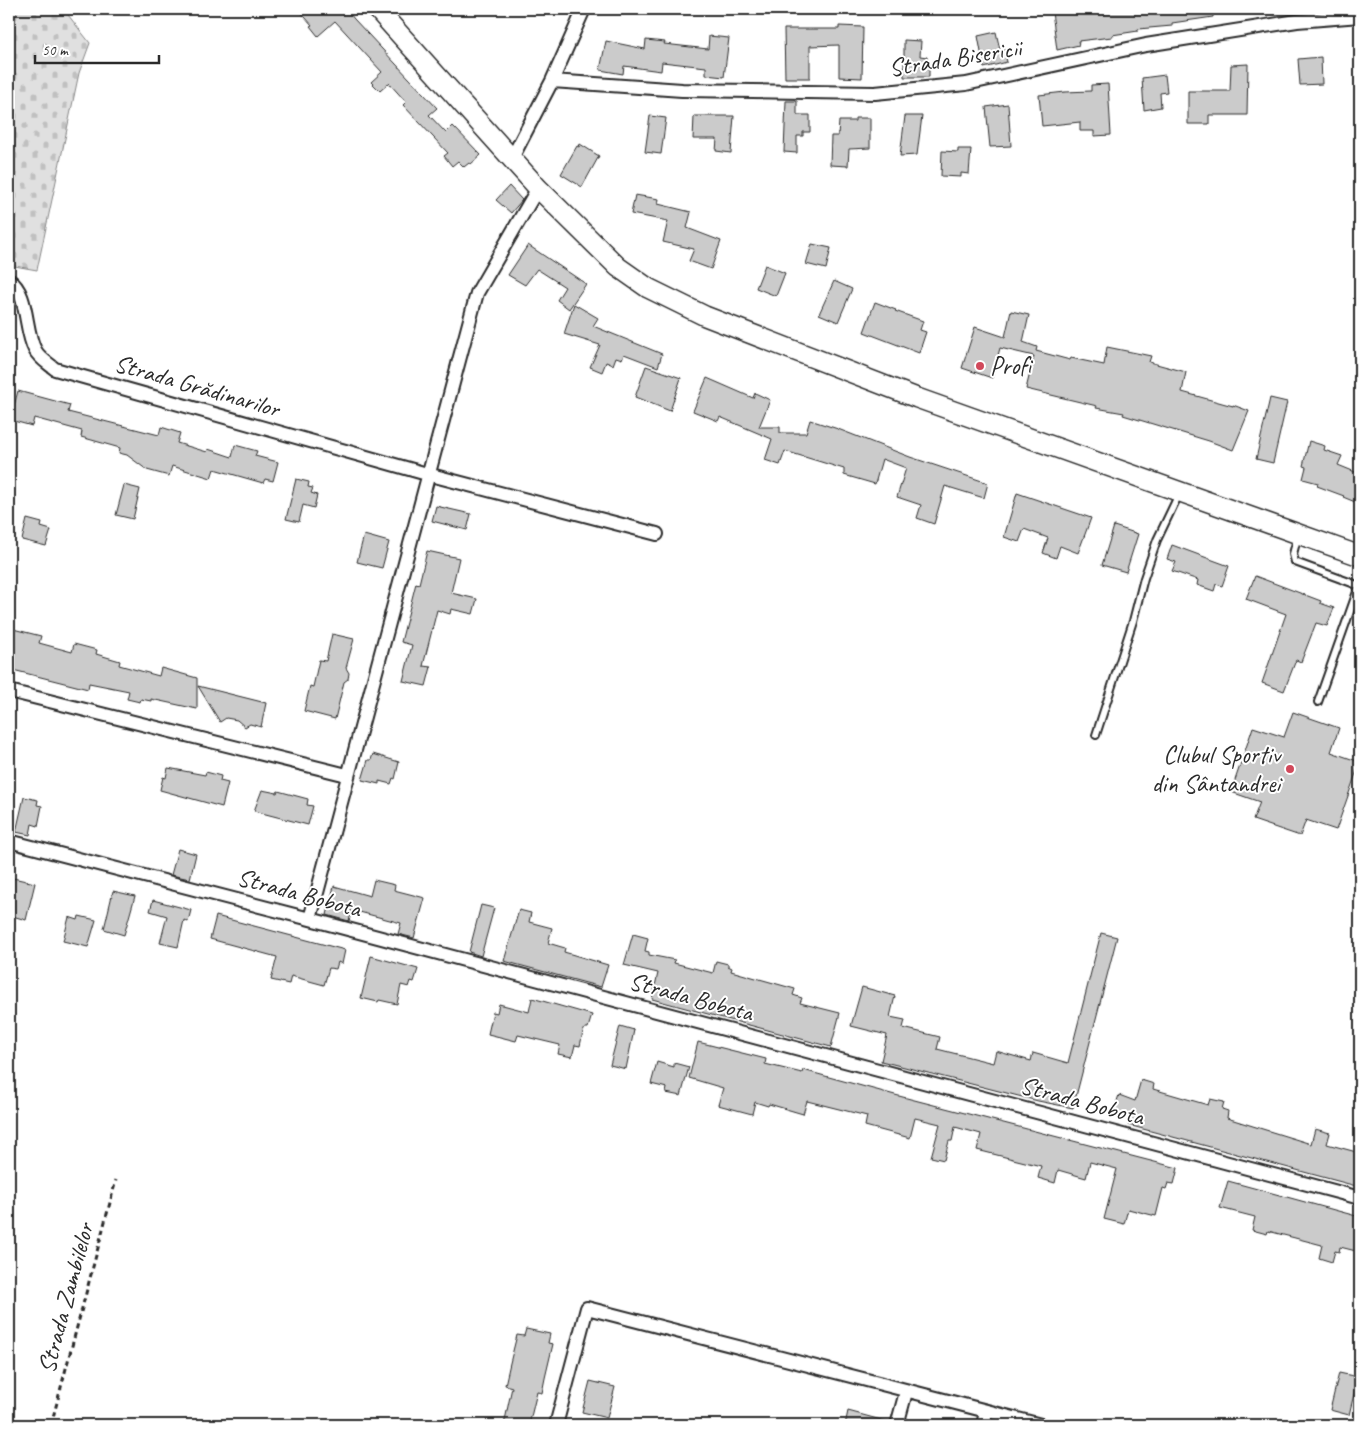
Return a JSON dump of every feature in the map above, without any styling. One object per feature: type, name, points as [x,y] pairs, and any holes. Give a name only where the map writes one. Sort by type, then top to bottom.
[{"type":"main road","points":[[377,9],[538,188],[618,267],[648,288],[705,316],[917,398],[1360,556]]},
{"type":"street","points":[[512,158],[552,81],[584,9]]},
{"type":"street","name":"Strada Bisericii","points":[[552,81],[682,90],[875,93],[966,84],[1146,45],[1297,22],[1360,16]]},
{"type":"street","points":[[310,919],[476,294],[538,188]]},
{"type":"street","name":"Strada Grădinarilor","points":[[9,280],[20,294],[34,349],[42,359],[55,369],[427,474],[657,534]]},
{"type":"street","points":[[9,691],[347,775]]},
{"type":"street","name":"Strada Bobota","points":[[9,841],[1360,1198]]},
{"type":"street","points":[[556,1425],[587,1308],[906,1392],[1041,1425]]},
{"type":"street","points":[[897,1425],[906,1392]]},
{"type":"street","points":[[983,1425],[986,1412]]},
{"type":"lane","points":[[1096,735],[1157,540],[1181,491]]},
{"type":"lane","points":[[1298,534],[1293,554],[1295,562],[1359,586],[1318,702]]},
{"type":"path","name":"Strada Zambilelor","points":[[51,1425],[116,1180]]},
{"type":"green space","points":[[9,9],[65,9],[90,43],[79,73],[37,270],[9,265]]},
{"type":"building","points":[[298,9],[349,9],[347,10],[354,19],[437,108],[429,115],[446,133],[453,126],[481,155],[471,164],[469,163],[464,167],[458,161],[452,166],[444,156],[448,153],[403,105],[406,102],[389,83],[380,91],[371,82],[382,72],[335,21],[318,36],[310,26],[312,25]]},
{"type":"building","points":[[1070,9],[1213,9],[1213,17],[1172,23],[1172,26],[1138,29],[1138,31],[1112,35],[1112,37],[1078,41],[1079,45],[1057,50],[1052,12]]},
{"type":"building","points":[[839,26],[863,27],[862,78],[839,77],[839,45],[810,46],[810,78],[785,78],[784,29],[839,29]]},
{"type":"building","points":[[996,32],[1000,50],[1004,49],[1007,62],[984,68],[978,36]]},
{"type":"building","points":[[709,36],[729,38],[724,77],[706,75],[706,67],[662,62],[661,71],[624,66],[623,74],[600,70],[606,41],[645,49],[646,40],[708,49]]},
{"type":"building","points":[[904,40],[921,41],[920,56],[927,57],[927,61],[929,61],[929,77],[904,77]]},
{"type":"building","points":[[1321,57],[1322,84],[1300,85],[1298,59]]},
{"type":"building","points":[[1248,64],[1247,115],[1209,115],[1209,124],[1188,124],[1188,91],[1230,91],[1231,65]]},
{"type":"building","points":[[1165,75],[1167,92],[1160,93],[1161,107],[1144,110],[1142,78]]},
{"type":"building","points":[[1108,84],[1111,135],[1094,136],[1094,131],[1080,131],[1080,122],[1042,126],[1039,95],[1091,91],[1091,85]]},
{"type":"building","points":[[786,101],[797,101],[797,115],[810,115],[810,132],[803,132],[803,136],[797,136],[797,153],[784,152]]},
{"type":"building","points":[[1008,104],[1011,146],[990,147],[986,107]]},
{"type":"building","points":[[650,116],[666,118],[661,154],[645,152]]},
{"type":"building","points":[[694,116],[734,116],[731,153],[716,151],[717,139],[693,139]]},
{"type":"building","points":[[905,116],[922,116],[917,155],[900,156]]},
{"type":"building","points":[[855,118],[870,118],[870,148],[849,149],[848,166],[830,165],[831,136],[838,136],[839,121],[855,121]]},
{"type":"building","points":[[580,144],[599,156],[582,187],[561,174]]},
{"type":"building","points":[[958,149],[971,149],[969,174],[961,173],[961,177],[941,176],[942,151],[958,152]]},
{"type":"building","points":[[509,186],[522,200],[511,213],[496,200]]},
{"type":"building","points":[[635,195],[659,199],[658,204],[691,212],[687,228],[721,241],[711,269],[689,261],[694,249],[663,242],[668,221],[631,214]]},
{"type":"building","points":[[812,244],[831,248],[826,269],[806,264]]},
{"type":"building","points":[[528,245],[586,284],[569,309],[557,300],[565,287],[537,269],[525,285],[508,275]]},
{"type":"building","points":[[765,265],[785,273],[776,296],[756,288]]},
{"type":"building","points":[[834,281],[852,289],[838,322],[819,314]]},
{"type":"building","points":[[875,302],[923,321],[920,330],[926,332],[919,353],[864,332]]},
{"type":"building","points":[[574,304],[598,318],[593,326],[662,354],[658,367],[624,354],[622,359],[616,357],[613,365],[606,362],[602,372],[590,367],[600,345],[564,334]]},
{"type":"building","points":[[1011,311],[1029,315],[1023,342],[1037,347],[1036,351],[1070,360],[1071,358],[1104,365],[1107,347],[1151,356],[1149,362],[1186,372],[1182,392],[1249,411],[1233,450],[1123,415],[1124,413],[1096,408],[1097,406],[1026,389],[1034,356],[1000,348],[992,378],[962,368],[975,327],[1005,337]]},
{"type":"building","points":[[646,366],[681,378],[670,411],[635,397]]},
{"type":"building","points":[[707,378],[753,398],[755,393],[770,400],[759,427],[780,427],[780,433],[806,433],[810,420],[910,457],[988,483],[984,498],[945,486],[934,524],[917,518],[921,505],[897,497],[906,468],[882,459],[875,484],[844,475],[844,469],[785,451],[780,465],[765,460],[772,439],[720,417],[718,421],[693,411]]},
{"type":"building","points":[[18,391],[70,405],[68,412],[159,435],[161,427],[180,433],[177,443],[207,452],[208,449],[232,457],[235,445],[257,451],[255,456],[278,462],[273,481],[265,479],[263,483],[214,469],[211,478],[172,466],[169,476],[147,470],[127,455],[119,453],[120,448],[81,437],[82,431],[34,418],[32,426],[10,420]]},
{"type":"building","points":[[1270,398],[1287,402],[1273,463],[1256,459]]},
{"type":"building","points":[[1309,441],[1325,446],[1324,450],[1342,456],[1338,465],[1360,474],[1360,504],[1317,486],[1318,483],[1303,479],[1306,467],[1303,466]]},
{"type":"building","points":[[296,479],[309,482],[308,487],[313,488],[311,493],[317,495],[314,508],[303,505],[299,522],[286,519]]},
{"type":"building","points":[[124,485],[140,489],[133,519],[116,515]]},
{"type":"building","points":[[1017,493],[1091,518],[1078,553],[1060,546],[1056,558],[1043,553],[1048,538],[1024,529],[1019,542],[1004,537]]},
{"type":"building","points":[[436,506],[471,514],[467,530],[432,521]]},
{"type":"building","points":[[27,519],[42,523],[41,527],[51,530],[46,546],[22,540]]},
{"type":"building","points":[[1114,526],[1138,534],[1126,572],[1102,565]]},
{"type":"building","points":[[364,535],[389,542],[382,568],[357,562]]},
{"type":"building","points":[[1172,545],[1229,566],[1222,586],[1216,584],[1214,591],[1197,585],[1198,580],[1172,571],[1176,562],[1167,559]]},
{"type":"building","points":[[427,551],[459,558],[451,593],[477,599],[473,614],[451,609],[450,614],[437,610],[423,666],[431,667],[426,686],[403,681],[412,645],[401,642],[416,583],[419,584]]},
{"type":"building","points":[[1255,576],[1321,601],[1320,603],[1334,608],[1327,626],[1316,623],[1301,662],[1296,660],[1284,691],[1262,683],[1286,614],[1246,599]]},
{"type":"building","points":[[9,628],[41,636],[39,643],[72,652],[74,644],[97,650],[96,654],[120,661],[119,665],[159,676],[161,668],[197,678],[197,709],[151,699],[151,701],[141,699],[140,702],[127,699],[129,691],[89,683],[88,689],[9,669]]},
{"type":"building","points":[[332,634],[354,639],[346,668],[349,673],[348,679],[344,682],[335,719],[304,711],[310,686],[313,687],[319,660],[326,661]]},
{"type":"building","points":[[198,686],[266,703],[261,727],[250,724],[245,727],[237,720],[226,718],[220,722]]},
{"type":"building","points":[[1293,712],[1339,728],[1331,752],[1360,762],[1336,830],[1306,820],[1300,836],[1253,820],[1260,802],[1231,792],[1253,727],[1284,737]]},
{"type":"building","points":[[373,754],[399,762],[395,779],[393,778],[391,784],[379,781],[379,784],[362,780],[368,760],[371,760]]},
{"type":"building","points":[[168,768],[205,775],[206,772],[221,776],[220,781],[228,783],[222,807],[160,790],[163,777],[166,778]]},
{"type":"building","points":[[262,790],[277,793],[278,791],[308,799],[307,805],[313,806],[308,825],[254,811]]},
{"type":"building","points":[[24,797],[38,800],[37,805],[42,806],[38,826],[32,824],[30,835],[16,832]]},
{"type":"building","points":[[178,849],[196,854],[190,879],[171,875]]},
{"type":"building","points":[[13,878],[35,883],[26,920],[9,915],[9,893]]},
{"type":"building","points":[[374,880],[395,885],[394,890],[425,898],[414,938],[398,934],[401,923],[352,910],[349,921],[327,915],[334,886],[370,896]]},
{"type":"building","points":[[113,891],[135,896],[124,935],[104,929]]},
{"type":"building","points":[[153,900],[191,910],[188,922],[184,920],[178,947],[160,943],[167,916],[150,911]]},
{"type":"building","points":[[481,905],[494,908],[481,956],[469,952]]},
{"type":"building","points":[[519,910],[531,913],[529,922],[552,928],[548,943],[565,948],[564,952],[608,965],[601,987],[504,961]]},
{"type":"building","points":[[79,916],[96,920],[88,947],[63,941],[69,917],[78,920]]},
{"type":"building","points":[[216,916],[345,950],[342,964],[338,962],[336,969],[329,968],[324,985],[291,976],[289,984],[271,980],[277,957],[210,939]]},
{"type":"building","points":[[1101,933],[1117,937],[1073,1108],[1038,1101],[881,1061],[887,1035],[851,1026],[862,987],[895,996],[890,1017],[905,1020],[903,1028],[940,1037],[937,1049],[993,1063],[996,1051],[1031,1061],[1033,1053],[1068,1063]]},
{"type":"building","points":[[633,934],[648,938],[645,951],[649,952],[649,955],[675,960],[674,963],[713,973],[716,961],[728,964],[732,968],[731,971],[795,989],[793,995],[802,998],[800,1003],[840,1013],[831,1047],[652,999],[658,973],[624,965]]},
{"type":"building","points":[[371,956],[418,969],[414,982],[411,981],[409,987],[401,985],[397,1004],[361,998]]},
{"type":"building","points":[[532,998],[592,1015],[588,1028],[585,1028],[583,1032],[580,1046],[575,1045],[572,1057],[558,1054],[560,1045],[518,1035],[516,1041],[488,1034],[493,1012],[497,1013],[499,1004],[529,1012]]},
{"type":"building","points":[[620,1026],[634,1030],[626,1069],[610,1065]]},
{"type":"building","points":[[698,1042],[766,1059],[765,1064],[802,1073],[803,1070],[1178,1168],[1174,1184],[1168,1183],[1166,1189],[1163,1188],[1156,1216],[1128,1209],[1124,1224],[1104,1219],[1117,1169],[1090,1162],[1086,1178],[1058,1170],[1055,1183],[1038,1178],[1041,1166],[977,1150],[981,1134],[955,1127],[952,1141],[949,1141],[944,1160],[931,1157],[940,1124],[915,1118],[910,1138],[865,1126],[867,1116],[807,1101],[803,1114],[755,1102],[752,1114],[718,1105],[723,1088],[689,1078]]},
{"type":"building","points":[[657,1062],[674,1067],[674,1063],[689,1067],[681,1096],[666,1093],[667,1088],[651,1084]]},
{"type":"building","points":[[1141,1080],[1154,1084],[1153,1089],[1208,1105],[1210,1099],[1224,1102],[1222,1109],[1228,1111],[1227,1118],[1311,1144],[1315,1129],[1330,1133],[1327,1144],[1360,1153],[1360,1187],[1128,1125],[1131,1117],[1112,1116],[1119,1095],[1135,1101]]},
{"type":"building","points":[[1228,1181],[1360,1217],[1360,1252],[1340,1247],[1339,1252],[1335,1251],[1332,1262],[1319,1258],[1322,1245],[1268,1231],[1267,1234],[1252,1230],[1255,1217],[1220,1208]]},
{"type":"building","points":[[526,1329],[550,1334],[548,1343],[553,1344],[542,1393],[537,1392],[529,1425],[504,1425],[512,1387],[505,1385],[510,1363],[517,1335],[524,1336]]},
{"type":"building","points":[[1339,1373],[1358,1377],[1349,1415],[1330,1410]]},
{"type":"building","points":[[590,1381],[615,1387],[607,1418],[582,1412]]},
{"type":"building","points":[[848,1411],[885,1421],[885,1425],[845,1425]]},
{"type":"place","name":"Profi","points":[[980,366]]},
{"type":"place","name":"Clubul Sportiv din Sântandrei","points":[[1290,769]]}]
